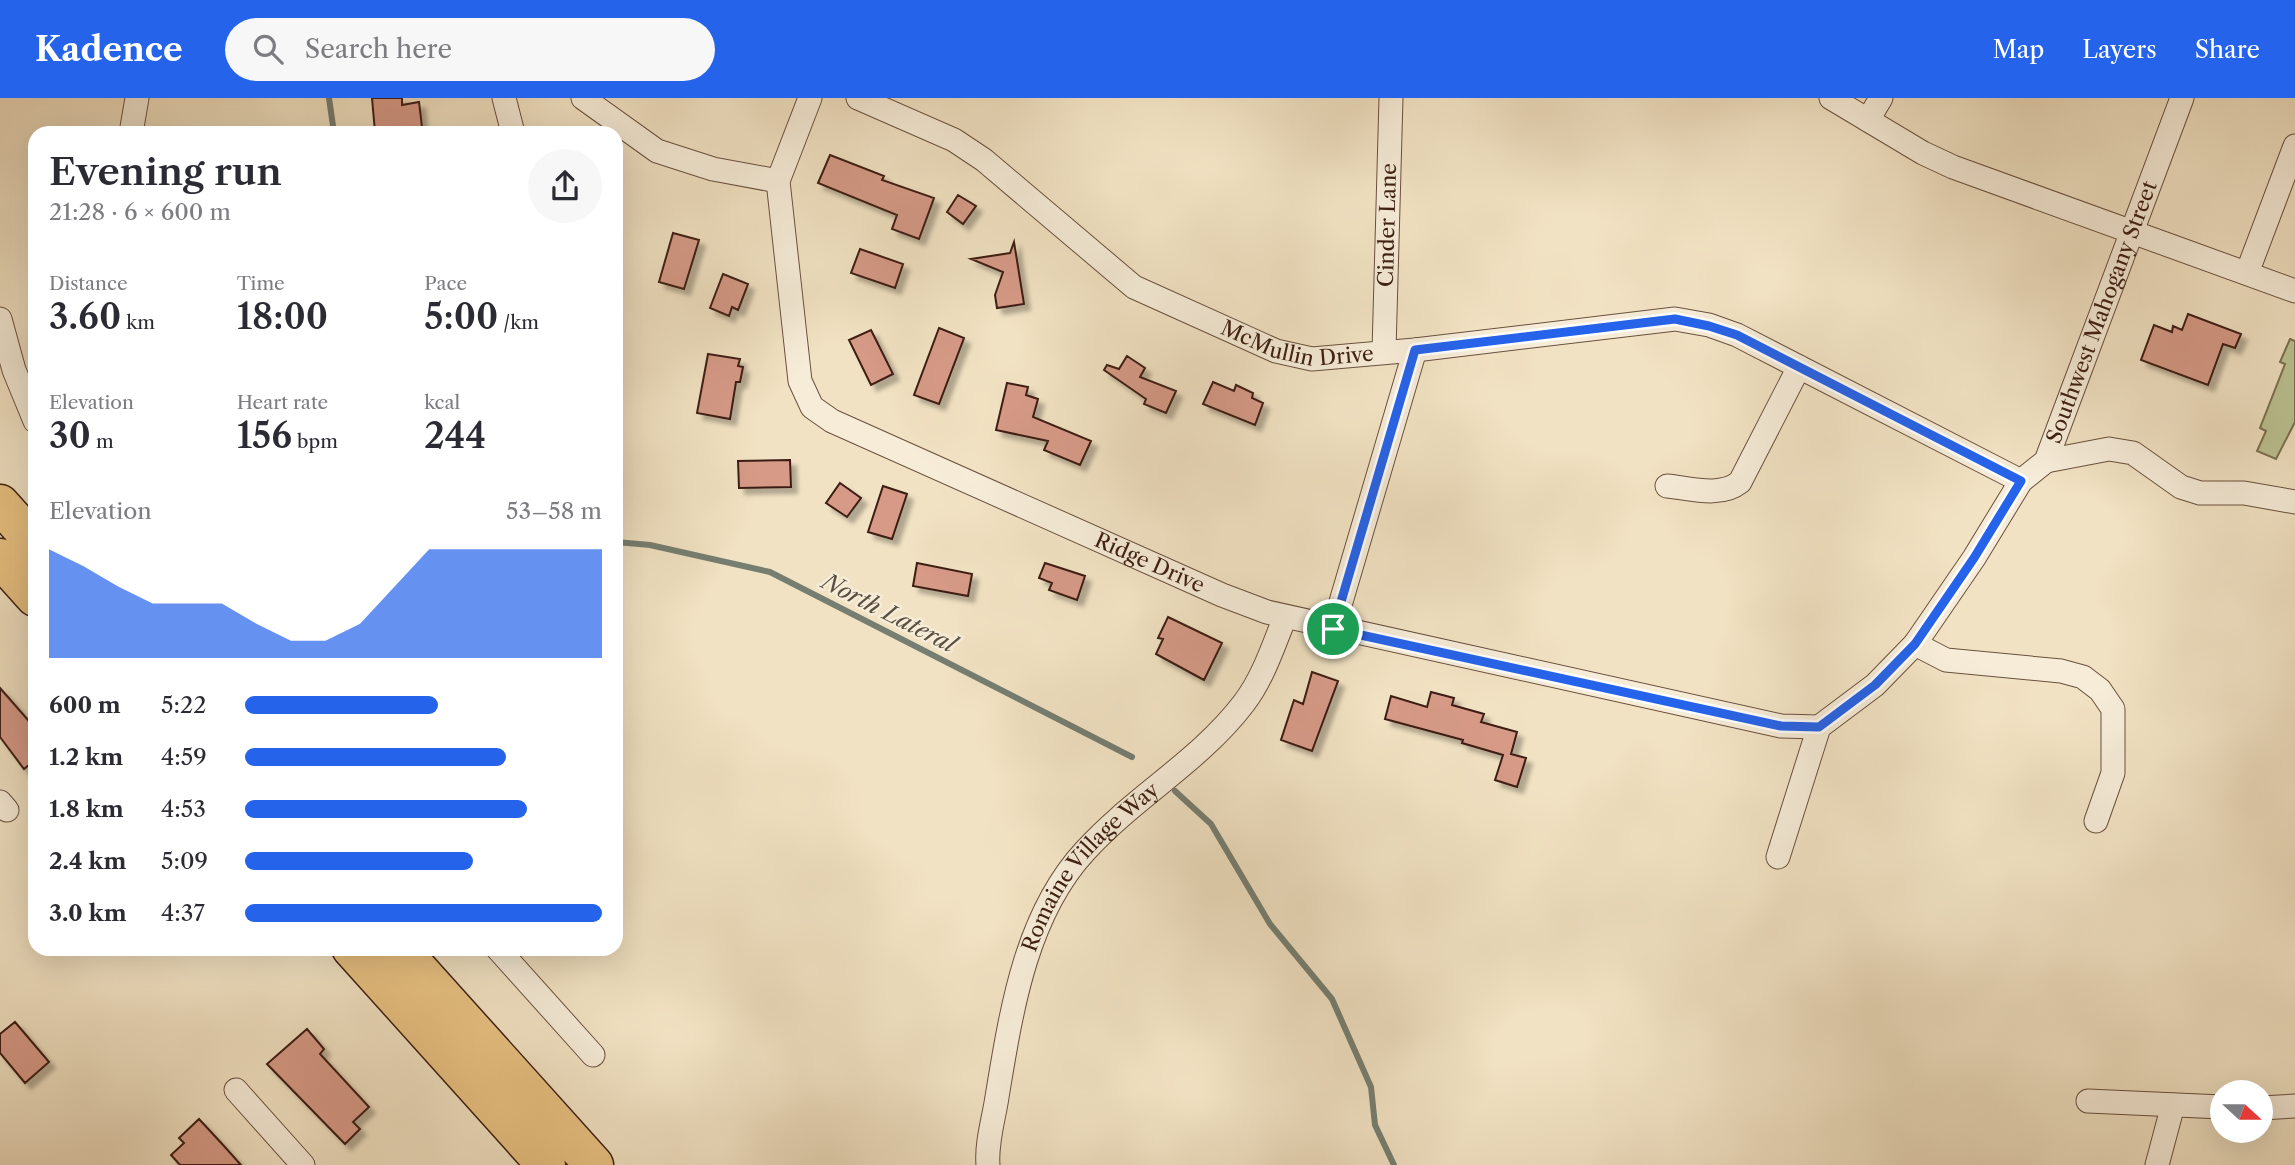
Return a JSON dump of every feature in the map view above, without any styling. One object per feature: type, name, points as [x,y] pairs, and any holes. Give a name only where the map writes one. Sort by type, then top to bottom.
[{"type":"highway","points":[[0,504],[28,535]]},
{"type":"highway","points":[[0,558],[28,589]]},
{"type":"highway","points":[[358,956],[546,1165]]},
{"type":"highway","points":[[406,956],[594,1165]]},
{"type":"street","points":[[132,126],[137,98]]},
{"type":"street","points":[[504,98],[511,126]]},
{"type":"street","points":[[583,98],[622,126]]},
{"type":"street","name":"Ridge Drive","points":[[810,98],[778,181],[800,381],[812,407],[832,421],[1184,578],[1285,617],[1781,726],[1819,727]]},
{"type":"street","name":"McMullin Drive","points":[[858,98],[954,140],[984,160],[1134,287],[1162,302],[1276,351],[1312,359],[1415,350],[1675,319],[1737,335],[2021,481]]},
{"type":"street","name":"Cinder Lane","points":[[1384,351],[1391,98]]},
{"type":"street","points":[[1831,98],[1952,167],[2295,291]]},
{"type":"street","points":[[1868,120],[1881,98]]},
{"type":"street","name":"Southwest Mahogany Street","points":[[1819,727],[1875,685],[1915,644],[1974,558],[2021,481],[2046,461],[2182,98]]},
{"type":"street","points":[[623,127],[657,151],[713,169],[778,181]]},
{"type":"street","points":[[2247,273],[2295,146]]},
{"type":"street","points":[[0,319],[14,370],[28,404]]},
{"type":"street","points":[[1333,629],[1415,350]]},
{"type":"street","points":[[1667,486],[1717,491],[1731,489],[1740,482],[1798,367]]},
{"type":"street","points":[[2046,461],[2109,449],[2133,453],[2181,487],[2200,493],[2244,493],[2295,502]]},
{"type":"street","name":"Romaine Village Way","points":[[988,1165],[1011,1008],[1034,939],[1062,883],[1083,853],[1119,816],[1228,721],[1264,671],[1285,617]]},
{"type":"street","points":[[1915,644],[1946,660],[2061,671],[2083,677],[2100,690],[2113,709],[2113,773],[2096,821]]},
{"type":"street","points":[[1779,857],[1819,727]]},
{"type":"street","points":[[504,956],[593,1055]]},
{"type":"street","points":[[236,1090],[303,1165]]},
{"type":"street","points":[[2088,1101],[2210,1107]]},
{"type":"street","points":[[2157,1165],[2173,1105]]},
{"type":"street","points":[[2273,1107],[2295,1106]]},
{"type":"green space","points":[[2290,339],[2295,341],[2295,422],[2276,459],[2257,451],[2266,431],[2260,428],[2285,364],[2280,362]]},
{"type":"building","points":[[372,98],[402,98],[402,105],[419,102],[422,126],[374,126]]},
{"type":"building","points":[[830,155],[884,176],[882,180],[934,198],[919,239],[892,229],[897,215],[818,183]]},
{"type":"building","points":[[958,195],[976,206],[963,224],[947,212]]},
{"type":"building","points":[[673,233],[699,240],[684,289],[659,282]]},
{"type":"building","points":[[1014,242],[1024,304],[997,308],[995,295],[1003,272],[971,259],[1010,253]]},
{"type":"building","points":[[860,249],[903,264],[895,288],[851,273]]},
{"type":"building","points":[[723,274],[748,284],[738,310],[732,307],[729,316],[710,308]]},
{"type":"building","points":[[2188,314],[2241,334],[2235,348],[2223,344],[2208,385],[2141,360],[2154,325],[2172,332],[2173,326],[2182,330]]},
{"type":"building","points":[[939,328],[964,338],[939,404],[914,395]]},
{"type":"building","points":[[871,330],[893,374],[871,385],[849,340]]},
{"type":"building","points":[[708,354],[740,359],[738,366],[743,367],[740,382],[736,382],[730,419],[697,413]]},
{"type":"building","points":[[1127,356],[1145,368],[1140,377],[1176,391],[1166,413],[1144,404],[1146,399],[1104,370],[1107,365],[1119,369]]},
{"type":"building","points":[[1213,382],[1234,391],[1236,385],[1253,393],[1252,398],[1263,403],[1255,425],[1203,404]]},
{"type":"building","points":[[1007,383],[1028,387],[1026,395],[1038,399],[1033,417],[1091,441],[1080,465],[1044,450],[1048,441],[996,430]]},
{"type":"building","points":[[790,460],[791,487],[739,488],[738,461]]},
{"type":"building","points":[[840,483],[861,498],[847,517],[826,503]]},
{"type":"building","points":[[883,486],[907,494],[892,539],[868,532]]},
{"type":"building","points":[[917,563],[972,574],[968,596],[913,586]]},
{"type":"building","points":[[1045,563],[1085,576],[1077,600],[1049,590],[1052,583],[1039,578]]},
{"type":"building","points":[[1168,617],[1222,643],[1204,680],[1156,654],[1163,639],[1158,638]]},
{"type":"building","points":[[1312,672],[1338,681],[1312,751],[1281,740],[1294,700],[1303,704]]},
{"type":"building","points":[[0,688],[28,720],[28,766],[24,769],[0,737]]},
{"type":"building","points":[[1431,692],[1454,698],[1452,705],[1484,714],[1481,722],[1517,732],[1511,754],[1526,758],[1517,787],[1495,780],[1503,755],[1462,743],[1463,740],[1385,719],[1391,696],[1427,707]]},
{"type":"building","points":[[15,1022],[49,1062],[25,1083],[0,1053],[0,1034]]},
{"type":"building","points":[[307,1029],[324,1049],[320,1054],[369,1107],[353,1122],[360,1129],[345,1144],[267,1064]]},
{"type":"building","points":[[199,1119],[241,1165],[180,1165],[171,1155],[184,1143],[179,1138]]},
{"type":"waterway","name":"North Lateral","points":[[329,98],[333,126]]},
{"type":"waterway","name":"North Lateral","points":[[623,543],[650,545],[770,572],[1132,757]]},
{"type":"waterway","name":"North Lateral","points":[[1175,791],[1211,824],[1270,924],[1332,999],[1371,1087],[1375,1125],[1394,1165]]},
{"type":"route","points":[[1675,319],[1709,326],[1737,335],[2021,481],[1974,558],[1915,644],[1875,685],[1819,727],[1781,726],[1333,629],[1415,350],[1675,319]]}]
